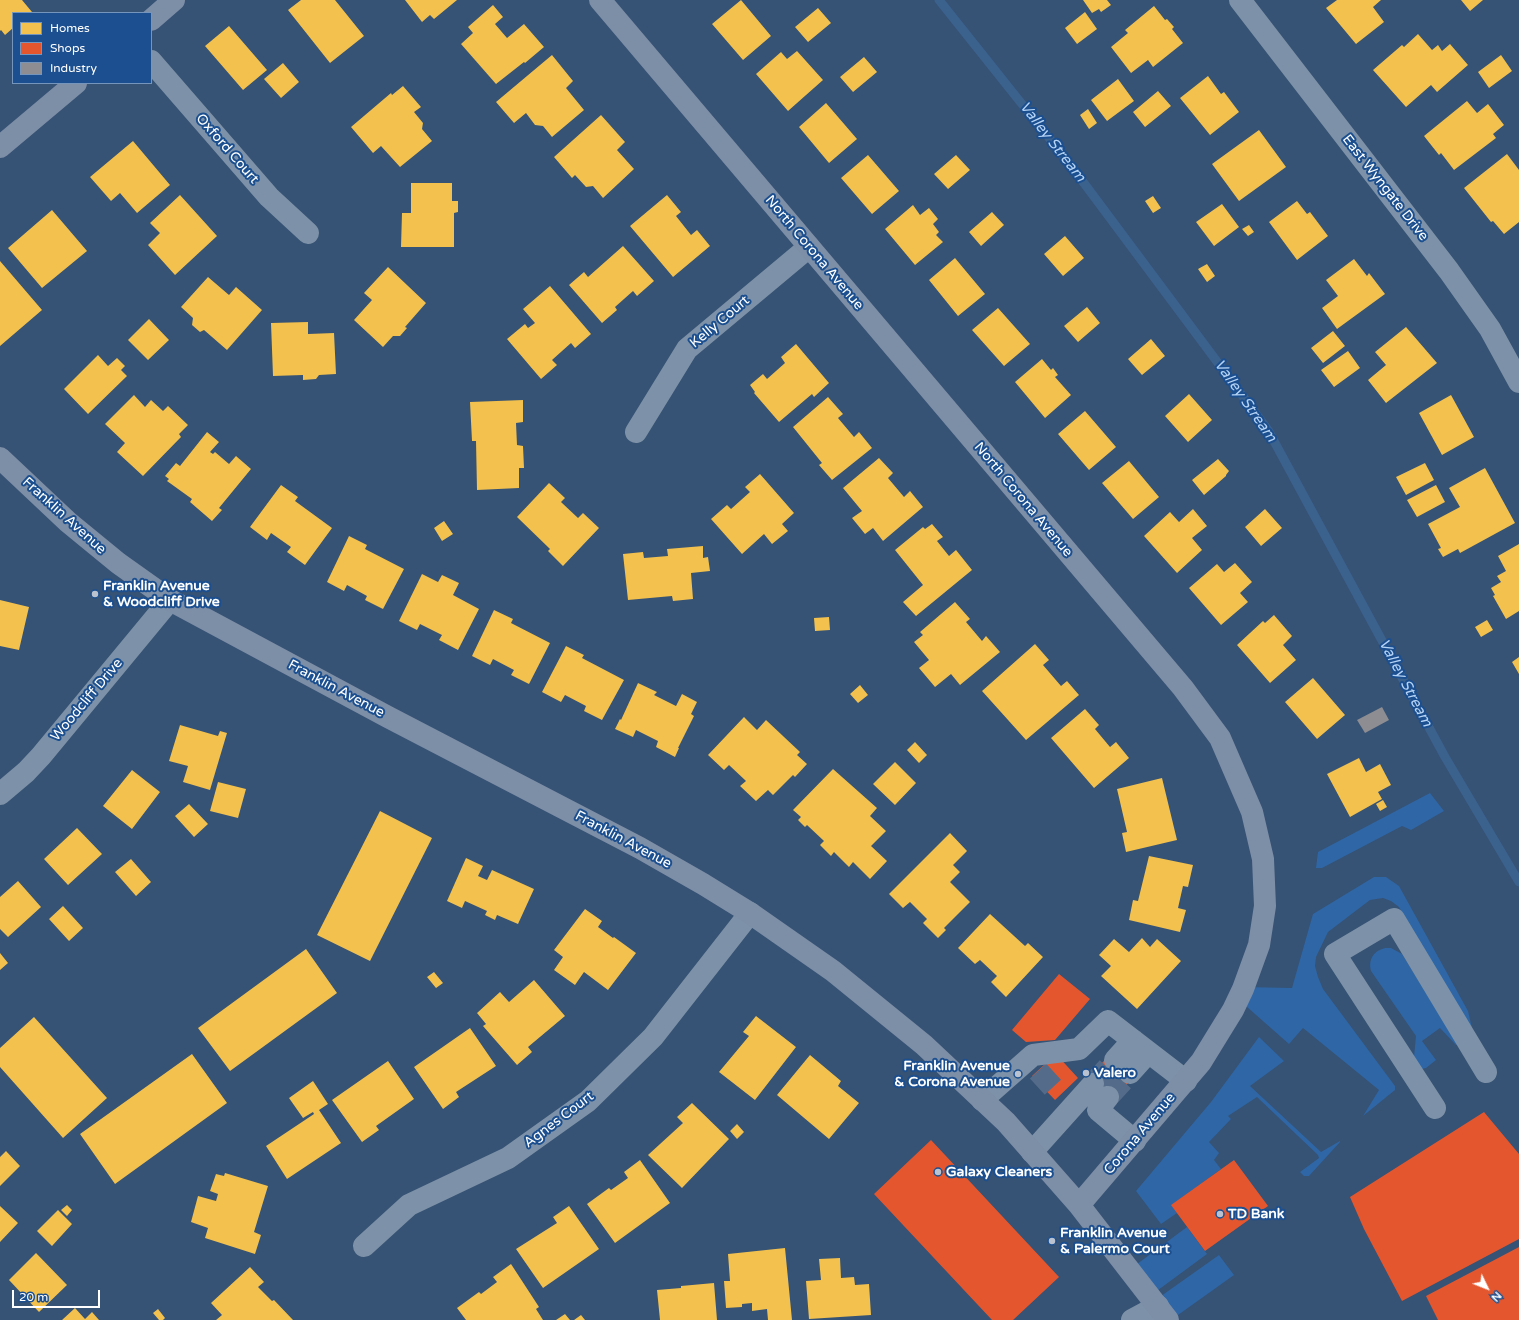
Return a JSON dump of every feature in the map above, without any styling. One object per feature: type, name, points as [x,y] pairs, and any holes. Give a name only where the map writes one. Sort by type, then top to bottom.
[{"type":"main road","points":[[152,19],[174,0]]},
{"type":"main road","name":"North Corona Avenue","points":[[600,0],[1183,688],[1220,738],[1252,812],[1263,859],[1265,906],[1259,945],[1244,989],[1218,1036],[1201,1062]]},
{"type":"main road","points":[[0,147],[75,84]]},
{"type":"main road","name":"Franklin Avenue","points":[[0,458],[68,522],[118,563],[170,600],[395,721],[640,848],[750,913],[833,971],[924,1046],[1006,1122],[1079,1205],[1163,1313]]},
{"type":"main road","name":"Corona Avenue","points":[[1079,1205],[1201,1062]]},
{"type":"street","name":"East Wyngate Drive","points":[[1240,0],[1449,271],[1490,330],[1519,382]]},
{"type":"street","name":"Oxford Court","points":[[152,62],[269,197],[308,233]]},
{"type":"street","name":"Kelly Court","points":[[636,432],[687,349],[809,247]]},
{"type":"street","name":"Woodcliff Drive","points":[[0,794],[11,786],[41,756],[170,600]]},
{"type":"street","name":"Agnes Court","points":[[364,1246],[409,1205],[508,1158],[588,1101],[653,1037],[750,913]]},
{"type":"street","points":[[1435,1108],[1335,954],[1394,918],[1486,1072]]},
{"type":"street","points":[[982,1100],[1033,1065],[1033,1055],[1079,1049],[1108,1021],[1186,1081]]},
{"type":"street","points":[[1122,1067],[1140,1046]]},
{"type":"street","points":[[1032,1152],[1085,1098],[1135,1141]]},
{"type":"street","points":[[1132,1320],[1163,1313]]},
{"type":"shaded area","points":[[1430,793],[1444,811],[1411,830],[1402,826],[1322,868],[1316,868],[1318,852]]},
{"type":"shaded area","points":[[1374,877],[1386,877],[1399,886],[1468,1011],[1472,1028],[1469,1034],[1399,907],[1391,901],[1383,898],[1370,900],[1328,932],[1316,957],[1315,966],[1323,989],[1395,1086],[1395,1090],[1363,1116],[1379,1090],[1303,1028],[1289,1044],[1238,999],[1244,987],[1292,988],[1313,914]]},
{"type":"shaded area","points":[[1385,948],[1391,948],[1402,954],[1458,1044],[1456,1045],[1440,1028],[1422,1041],[1436,1060],[1426,1068],[1421,1069],[1414,1057],[1416,1036],[1371,971],[1370,963],[1372,956],[1377,951]]},
{"type":"shaded area","points":[[1259,1037],[1284,1061],[1250,1086],[1321,1152],[1340,1142],[1309,1176],[1304,1176],[1300,1172],[1319,1158],[1318,1155],[1257,1097],[1228,1116],[1231,1119],[1209,1142],[1219,1153],[1214,1160],[1221,1169],[1172,1205],[1177,1213],[1161,1224],[1136,1191],[1211,1102]]},
{"type":"shaded area","points":[[1187,1227],[1207,1254],[1150,1296],[1129,1270]]},
{"type":"shaded area","points":[[1219,1255],[1234,1275],[1171,1320],[1154,1301]]},
{"type":"building: Homes","points":[[0,0],[22,0],[32,12],[12,12],[12,29],[5,35],[1,30],[0,31]]},
{"type":"building: Homes","points":[[301,0],[335,0],[364,36],[330,63],[288,10]]},
{"type":"building: Homes","points":[[405,0],[457,0],[434,19],[430,15],[422,22]]},
{"type":"building: Homes","points":[[741,0],[771,36],[743,60],[712,24]]},
{"type":"building: Homes","points":[[1083,0],[1107,0],[1111,5],[1101,12],[1099,9],[1092,13]]},
{"type":"building: Homes","points":[[1337,0],[1381,0],[1373,7],[1384,22],[1356,44],[1326,8]]},
{"type":"building: Homes","points":[[1461,0],[1483,0],[1470,11]]},
{"type":"building: Homes","points":[[493,5],[503,17],[495,24],[507,38],[524,24],[544,47],[496,84],[461,44],[473,33],[468,27]]},
{"type":"building: Homes","points":[[1154,6],[1165,20],[1167,19],[1174,27],[1172,29],[1183,43],[1153,67],[1148,60],[1131,73],[1111,47],[1128,33],[1125,30]]},
{"type":"building: Homes","points":[[818,8],[831,23],[808,42],[795,27]]},
{"type":"building: Homes","points":[[1085,12],[1097,29],[1077,44],[1065,28]]},
{"type":"building: Homes","points":[[229,26],[267,70],[243,90],[205,46]]},
{"type":"building: Homes","points":[[1418,34],[1432,50],[1438,45],[1442,51],[1450,44],[1468,65],[1437,92],[1431,85],[1406,107],[1373,70],[1402,45],[1404,47]]},
{"type":"building: Homes","points":[[797,51],[823,80],[788,111],[756,74],[781,52],[787,59]]},
{"type":"building: Homes","points":[[552,55],[573,81],[566,88],[584,110],[552,137],[543,126],[535,125],[526,113],[514,123],[496,102]]},
{"type":"building: Homes","points":[[1501,55],[1512,71],[1489,88],[1478,72]]},
{"type":"building: Homes","points":[[864,57],[877,72],[853,92],[840,77]]},
{"type":"building: Homes","points":[[283,63],[299,82],[281,98],[264,79]]},
{"type":"building: Homes","points":[[1208,76],[1221,94],[1224,92],[1239,112],[1210,135],[1180,98]]},
{"type":"building: Homes","points":[[1118,79],[1134,101],[1107,121],[1091,100]]},
{"type":"building: Homes","points":[[403,86],[421,107],[414,112],[423,123],[422,129],[432,141],[400,167],[381,146],[373,153],[351,127],[391,93],[392,95]]},
{"type":"building: Homes","points":[[1158,91],[1171,106],[1145,127],[1133,112]]},
{"type":"building: Homes","points":[[1467,101],[1477,113],[1488,104],[1504,125],[1493,134],[1496,138],[1454,170],[1441,153],[1439,155],[1424,136]]},
{"type":"building: Homes","points":[[826,103],[857,139],[829,163],[799,127]]},
{"type":"building: Homes","points":[[1088,109],[1097,123],[1089,129],[1080,115]]},
{"type":"building: Homes","points":[[601,115],[625,142],[617,150],[634,169],[603,198],[593,186],[586,187],[575,175],[572,178],[554,157]]},
{"type":"building: Homes","points":[[1259,130],[1286,167],[1239,201],[1212,164]]},
{"type":"building: Homes","points":[[133,141],[170,185],[137,213],[120,193],[111,201],[90,177]]},
{"type":"building: Homes","points":[[1507,154],[1519,170],[1519,222],[1504,234],[1493,221],[1491,222],[1464,188]]},
{"type":"building: Homes","points":[[868,155],[899,191],[872,214],[841,178]]},
{"type":"building: Homes","points":[[956,155],[970,170],[948,189],[934,174]]},
{"type":"building: Homes","points":[[411,183],[452,183],[452,201],[458,201],[458,212],[454,213],[454,247],[401,247],[402,213],[411,213]]},
{"type":"building: Homes","points":[[180,195],[217,236],[175,275],[148,245],[160,233],[150,223]]},
{"type":"building: Homes","points":[[667,195],[681,212],[676,216],[691,235],[697,230],[710,246],[673,277],[630,226]]},
{"type":"building: Homes","points":[[1153,196],[1161,208],[1153,213],[1145,201]]},
{"type":"building: Homes","points":[[1297,201],[1307,214],[1310,212],[1328,236],[1297,260],[1269,222]]},
{"type":"building: Homes","points":[[1222,204],[1239,227],[1214,246],[1196,222]]},
{"type":"building: Homes","points":[[913,205],[920,215],[929,208],[938,219],[933,224],[939,232],[936,235],[943,242],[915,265],[885,229]]},
{"type":"building: Homes","points":[[52,210],[87,251],[42,288],[8,248]]},
{"type":"building: Homes","points":[[992,212],[1004,225],[981,246],[969,232]]},
{"type":"building: Homes","points":[[1249,225],[1254,232],[1248,236],[1242,229]]},
{"type":"building: Homes","points":[[1065,236],[1084,258],[1063,276],[1044,254]]},
{"type":"building: Homes","points":[[623,246],[654,281],[637,296],[633,291],[615,307],[617,310],[602,323],[569,285],[584,272],[588,277]]},
{"type":"building: Homes","points":[[955,258],[985,294],[958,316],[929,280]]},
{"type":"building: Homes","points":[[1354,259],[1367,276],[1369,273],[1385,294],[1337,329],[1322,308],[1338,296],[1326,280]]},
{"type":"building: Homes","points":[[0,261],[42,310],[0,346]]},
{"type":"building: Homes","points":[[1207,264],[1215,276],[1207,282],[1198,269]]},
{"type":"building: Homes","points":[[388,267],[426,303],[405,327],[407,328],[400,336],[393,336],[383,347],[354,320],[372,300],[364,293]]},
{"type":"building: Homes","points":[[208,277],[229,295],[236,287],[262,310],[227,350],[204,330],[200,332],[192,325],[193,318],[181,307]]},
{"type":"building: Homes","points":[[550,286],[591,334],[575,348],[571,343],[552,360],[557,365],[541,379],[507,339],[525,324],[528,328],[535,323],[523,309]]},
{"type":"building: Homes","points":[[1087,307],[1100,323],[1078,342],[1064,326]]},
{"type":"building: Homes","points":[[998,308],[1030,344],[1004,366],[972,330]]},
{"type":"building: Homes","points":[[149,319],[169,340],[148,360],[128,340]]},
{"type":"building: Homes","points":[[308,322],[308,334],[334,333],[336,374],[319,375],[316,379],[303,380],[303,375],[273,376],[271,323]]},
{"type":"building: Homes","points":[[1406,327],[1437,363],[1386,403],[1368,380],[1386,365],[1375,352]]},
{"type":"building: Homes","points":[[1333,331],[1345,346],[1323,363],[1311,348]]},
{"type":"building: Homes","points":[[1151,339],[1165,356],[1142,375],[1128,359]]},
{"type":"building: Homes","points":[[796,344],[829,383],[814,397],[812,394],[779,422],[754,393],[755,392],[750,385],[763,374],[767,379],[785,363],[781,357]]},
{"type":"building: Homes","points":[[1348,351],[1360,368],[1334,387],[1321,370]]},
{"type":"building: Homes","points":[[98,355],[108,366],[117,358],[125,366],[121,370],[127,376],[88,414],[64,389]]},
{"type":"building: Homes","points":[[1042,359],[1051,370],[1053,368],[1058,375],[1055,377],[1071,395],[1045,418],[1015,382]]},
{"type":"building: Homes","points":[[1189,394],[1212,420],[1188,442],[1165,416]]},
{"type":"building: Homes","points":[[134,395],[145,407],[151,400],[163,411],[168,406],[188,425],[179,434],[181,437],[143,476],[117,452],[125,443],[105,424]]},
{"type":"building: Homes","points":[[1451,395],[1474,437],[1442,455],[1419,413]]},
{"type":"building: Homes","points":[[828,397],[843,414],[838,418],[854,437],[859,432],[872,448],[832,480],[819,465],[822,463],[793,427]]},
{"type":"building: Homes","points":[[523,400],[523,422],[516,423],[517,445],[523,446],[524,468],[519,468],[519,488],[477,490],[476,441],[472,441],[470,402]]},
{"type":"building: Homes","points":[[1085,411],[1116,447],[1089,470],[1058,434]]},
{"type":"building: Homes","points":[[207,432],[219,442],[210,452],[213,454],[215,452],[229,464],[236,456],[251,469],[219,508],[222,510],[212,521],[190,502],[192,499],[167,481],[169,479],[165,476],[176,463],[180,466]]},
{"type":"building: Homes","points":[[879,458],[893,473],[888,478],[904,497],[910,491],[923,507],[883,541],[873,528],[865,534],[852,518],[862,511],[843,488]]},
{"type":"building: Homes","points":[[1218,459],[1229,471],[1226,476],[1204,495],[1192,480]]},
{"type":"building: Homes","points":[[1129,461],[1159,497],[1133,519],[1102,483]]},
{"type":"building: Homes","points":[[1425,463],[1434,480],[1406,495],[1396,477]]},
{"type":"building: Homes","points":[[1485,468],[1515,523],[1460,553],[1458,549],[1443,557],[1438,549],[1441,548],[1428,524],[1460,507],[1449,488]]},
{"type":"building: Homes","points":[[760,474],[794,513],[782,524],[788,531],[772,544],[764,534],[742,554],[711,519],[727,505],[731,509],[750,492],[745,487]]},
{"type":"building: Homes","points":[[549,483],[565,498],[561,502],[578,518],[583,513],[599,528],[563,566],[548,551],[550,549],[517,517]]},
{"type":"building: Homes","points":[[281,485],[298,497],[295,501],[332,528],[305,565],[287,552],[291,547],[271,533],[267,540],[250,527]]},
{"type":"building: Homes","points":[[1436,485],[1445,502],[1417,517],[1407,500]]},
{"type":"building: Homes","points":[[1193,509],[1207,526],[1192,538],[1202,550],[1177,573],[1144,536],[1170,512],[1179,522]]},
{"type":"building: Homes","points":[[1265,509],[1282,528],[1261,546],[1245,527]]},
{"type":"building: Homes","points":[[444,521],[453,534],[442,541],[434,528]]},
{"type":"building: Homes","points":[[932,524],[943,537],[937,541],[949,556],[956,550],[972,570],[916,616],[903,602],[923,585],[895,550],[923,527],[925,529]]},
{"type":"building: Homes","points":[[349,536],[367,545],[365,549],[404,569],[383,609],[365,600],[367,596],[347,585],[344,591],[327,582]]},
{"type":"building: Homes","points":[[1519,544],[1519,611],[1506,619],[1493,596],[1495,595],[1491,588],[1501,582],[1497,576],[1506,571],[1498,556]]},
{"type":"building: Homes","points":[[703,546],[703,558],[708,557],[710,571],[691,573],[693,599],[673,601],[672,596],[628,600],[623,554],[643,552],[644,558],[668,556],[667,549]]},
{"type":"building: Homes","points":[[1235,563],[1252,582],[1240,593],[1248,602],[1221,625],[1189,588],[1217,564],[1224,572]]},
{"type":"building: Homes","points":[[422,574],[438,582],[442,575],[459,583],[453,595],[479,609],[458,650],[439,640],[442,635],[420,624],[417,630],[399,621]]},
{"type":"building: Homes","points":[[0,600],[29,607],[19,650],[0,646]]},
{"type":"building: Homes","points":[[955,602],[970,619],[966,622],[982,641],[986,636],[1000,652],[960,685],[951,674],[935,687],[919,668],[929,660],[914,642],[923,635],[920,632]]},
{"type":"building: Homes","points":[[494,610],[513,619],[511,623],[550,643],[529,684],[511,675],[514,670],[493,659],[490,665],[472,656]]},
{"type":"building: Homes","points":[[1274,615],[1292,636],[1283,645],[1296,660],[1270,683],[1237,645],[1263,621],[1265,623]]},
{"type":"building: Homes","points":[[829,617],[830,630],[815,631],[814,618]]},
{"type":"building: Homes","points":[[1487,620],[1493,630],[1481,637],[1475,627]]},
{"type":"building: Homes","points":[[1035,644],[1049,660],[1043,665],[1061,686],[1067,681],[1079,695],[1026,740],[982,691]]},
{"type":"building: Homes","points":[[566,646],[584,655],[582,658],[624,680],[602,720],[584,711],[586,706],[565,695],[561,702],[542,692]]},
{"type":"building: Homes","points":[[1519,657],[1519,674],[1512,662]]},
{"type":"building: Homes","points":[[1313,678],[1345,715],[1317,739],[1285,702]]},
{"type":"building: Homes","points":[[638,683],[657,692],[654,695],[676,706],[682,694],[697,702],[691,714],[694,716],[675,757],[656,747],[658,741],[636,730],[633,737],[615,729],[620,719],[621,720]]},
{"type":"building: Homes","points":[[860,685],[868,695],[858,703],[850,694]]},
{"type":"building: Homes","points":[[1085,709],[1099,725],[1095,729],[1110,747],[1116,742],[1129,758],[1094,788],[1051,738]]},
{"type":"building: Homes","points":[[744,717],[757,730],[766,720],[800,752],[797,755],[807,764],[795,777],[793,775],[773,795],[768,790],[756,801],[740,786],[746,781],[729,765],[724,770],[708,755]]},
{"type":"building: Homes","points":[[180,725],[218,736],[220,731],[227,733],[210,790],[183,782],[188,766],[169,761]]},
{"type":"building: Homes","points":[[915,742],[927,755],[919,763],[907,750]]},
{"type":"building: Homes","points":[[1359,758],[1366,772],[1380,764],[1391,785],[1378,792],[1382,799],[1350,817],[1327,774]]},
{"type":"building: Homes","points":[[895,762],[916,783],[895,805],[873,784]]},
{"type":"building: Homes","points":[[833,769],[877,808],[870,816],[886,831],[871,846],[887,861],[870,879],[853,862],[849,867],[834,852],[831,856],[820,845],[824,841],[807,825],[805,827],[798,820],[801,817],[793,810]]},
{"type":"building: Homes","points":[[132,770],[160,792],[132,829],[103,806]]},
{"type":"building: Homes","points":[[1162,778],[1177,840],[1126,852],[1122,833],[1127,832],[1117,789]]},
{"type":"building: Homes","points":[[218,782],[246,789],[238,818],[210,811]]},
{"type":"building: Homes","points":[[1383,800],[1387,807],[1380,811],[1376,804]]},
{"type":"building: Homes","points":[[189,804],[208,824],[194,837],[175,816]]},
{"type":"building: Homes","points":[[380,811],[432,838],[370,961],[317,935]]},
{"type":"building: Homes","points":[[77,828],[102,854],[68,885],[44,859]]},
{"type":"building: Homes","points":[[950,833],[967,851],[953,865],[960,872],[950,882],[970,902],[944,928],[946,930],[938,938],[923,923],[927,919],[910,902],[903,908],[889,894]]},
{"type":"building: Homes","points":[[1149,856],[1193,865],[1188,887],[1183,886],[1178,908],[1186,910],[1180,932],[1129,920],[1133,900],[1138,901]]},
{"type":"building: Homes","points":[[466,858],[483,866],[478,876],[487,880],[492,870],[534,889],[518,924],[497,915],[495,920],[485,915],[487,911],[465,901],[462,908],[447,901]]},
{"type":"building: Homes","points":[[131,859],[151,882],[136,896],[115,872]]},
{"type":"building: Homes","points":[[18,881],[41,907],[8,937],[0,929],[0,897]]},
{"type":"building: Homes","points":[[63,906],[83,928],[69,941],[49,919]]},
{"type":"building: Homes","points":[[585,909],[602,921],[598,927],[636,953],[608,990],[584,972],[575,985],[554,970],[563,957],[554,950]]},
{"type":"building: Homes","points":[[990,914],[1025,946],[1028,943],[1043,957],[1006,997],[991,982],[997,976],[980,960],[975,964],[958,948]]},
{"type":"building: Homes","points":[[1142,938],[1150,947],[1157,939],[1181,961],[1137,1009],[1101,976],[1111,966],[1099,955],[1114,939],[1129,952]]},
{"type":"building: Homes","points":[[306,949],[337,993],[230,1071],[198,1028]]},
{"type":"building: Homes","points":[[0,953],[8,963],[0,970]]},
{"type":"building: Homes","points":[[434,972],[443,983],[436,988],[427,977]]},
{"type":"building: Homes","points":[[534,980],[565,1016],[528,1047],[532,1052],[517,1065],[483,1026],[486,1024],[477,1013],[500,992],[509,1002]]},
{"type":"building: Homes","points":[[756,1016],[796,1047],[755,1100],[719,1072],[749,1036],[743,1032]]},
{"type":"building: Homes","points":[[34,1017],[107,1098],[63,1138],[0,1067],[0,1048]]},
{"type":"building: Homes","points":[[470,1028],[496,1066],[456,1092],[459,1097],[443,1109],[414,1067]]},
{"type":"building: Homes","points":[[192,1054],[227,1103],[115,1184],[80,1134]]},
{"type":"building: Homes","points":[[810,1055],[841,1081],[838,1086],[859,1103],[829,1139],[777,1095]]},
{"type":"building: Homes","points":[[388,1061],[414,1099],[376,1126],[379,1130],[362,1142],[332,1100]]},
{"type":"building: Homes","points":[[313,1081],[328,1104],[319,1110],[341,1143],[287,1179],[266,1146],[314,1114],[313,1112],[303,1118],[289,1098]]},
{"type":"building: Homes","points":[[692,1103],[729,1139],[682,1188],[648,1155],[683,1123],[677,1117]]},
{"type":"building: Homes","points":[[737,1124],[744,1132],[737,1139],[730,1131]]},
{"type":"building: Homes","points":[[6,1151],[20,1166],[0,1186],[0,1157]]},
{"type":"building: Homes","points":[[640,1160],[670,1203],[615,1243],[587,1204],[609,1188],[611,1190],[628,1178],[624,1172]]},
{"type":"building: Homes","points":[[225,1173],[268,1186],[254,1232],[261,1235],[255,1254],[205,1238],[208,1228],[191,1222],[198,1196],[216,1201],[218,1194],[210,1191],[216,1174],[224,1176]]},
{"type":"building: Homes","points":[[67,1205],[72,1210],[67,1216],[61,1210]]},
{"type":"building: Homes","points":[[0,1206],[18,1223],[0,1242]]},
{"type":"building: Homes","points":[[569,1206],[599,1249],[543,1288],[516,1249],[557,1223],[553,1217]]},
{"type":"building: Homes","points":[[58,1210],[72,1224],[52,1246],[37,1231]]},
{"type":"building: Homes","points":[[785,1248],[792,1320],[768,1320],[767,1309],[752,1311],[752,1303],[742,1304],[742,1307],[726,1308],[724,1281],[730,1281],[728,1254]]},
{"type":"building: Homes","points":[[36,1253],[67,1285],[39,1312],[9,1280]]},
{"type":"building: Homes","points":[[840,1258],[841,1278],[854,1277],[855,1285],[869,1284],[871,1315],[809,1319],[806,1281],[821,1280],[819,1259]]},
{"type":"building: Homes","points":[[511,1264],[539,1307],[536,1309],[543,1320],[466,1320],[457,1308],[479,1292],[481,1294],[497,1282],[493,1277]]},
{"type":"building: Homes","points":[[250,1267],[264,1282],[258,1287],[272,1301],[274,1300],[293,1320],[216,1320],[222,1315],[211,1303]]},
{"type":"building: Homes","points":[[714,1283],[717,1320],[660,1320],[657,1290]]},
{"type":"building: Homes","points":[[75,1308],[85,1319],[92,1312],[99,1320],[62,1320]]},
{"type":"building: Homes","points":[[158,1309],[165,1318],[163,1320],[159,1320],[153,1313]]},
{"type":"building: Homes","points":[[565,1314],[570,1320],[556,1320]]},
{"type":"building: Homes","points":[[581,1315],[585,1320],[574,1320]]},
{"type":"building: Shops","points":[[1059,974],[1090,999],[1055,1040],[1026,1042],[1012,1030]]},
{"type":"building: Shops","points":[[1056,1054],[1078,1078],[1055,1100],[1032,1076]]},
{"type":"building: Shops","points":[[1109,1055],[1134,1076],[1113,1101],[1088,1079]]},
{"type":"building: Shops","points":[[1484,1112],[1519,1154],[1519,1239],[1402,1301],[1364,1229],[1350,1197]]},
{"type":"building: Shops","points":[[931,1140],[1059,1277],[1013,1320],[992,1320],[874,1194]]},
{"type":"building: Shops","points":[[1234,1160],[1268,1206],[1205,1251],[1171,1205]]},
{"type":"building: Shops","points":[[1519,1247],[1519,1320],[1438,1320],[1426,1296]]},
{"type":"building: Industry","points":[[1382,707],[1389,720],[1365,733],[1357,720]]},
{"type":"waterway","name":"Valley Stream","points":[[939,0],[1069,163],[1268,430],[1445,757],[1519,882]]},
{"type":"tunnel","points":[[1093,1084],[1115,1060]]},
{"type":"tunnel","points":[[1038,1071],[1060,1095]]},
{"type":"tunnel","points":[[1108,1097],[1130,1073]]},
{"type":"place","name":"Franklin Avenue & Woodcliff Drive","points":[[95,594]]},
{"type":"place","name":"Valero","points":[[1086,1073]]},
{"type":"place","name":"Franklin Avenue & Corona Avenue","points":[[1018,1074]]},
{"type":"place","name":"Galaxy Cleaners","points":[[938,1172]]},
{"type":"place","name":"TD Bank","points":[[1220,1214]]},
{"type":"place","name":"Franklin Avenue & Palermo Court","points":[[1052,1241]]}]
